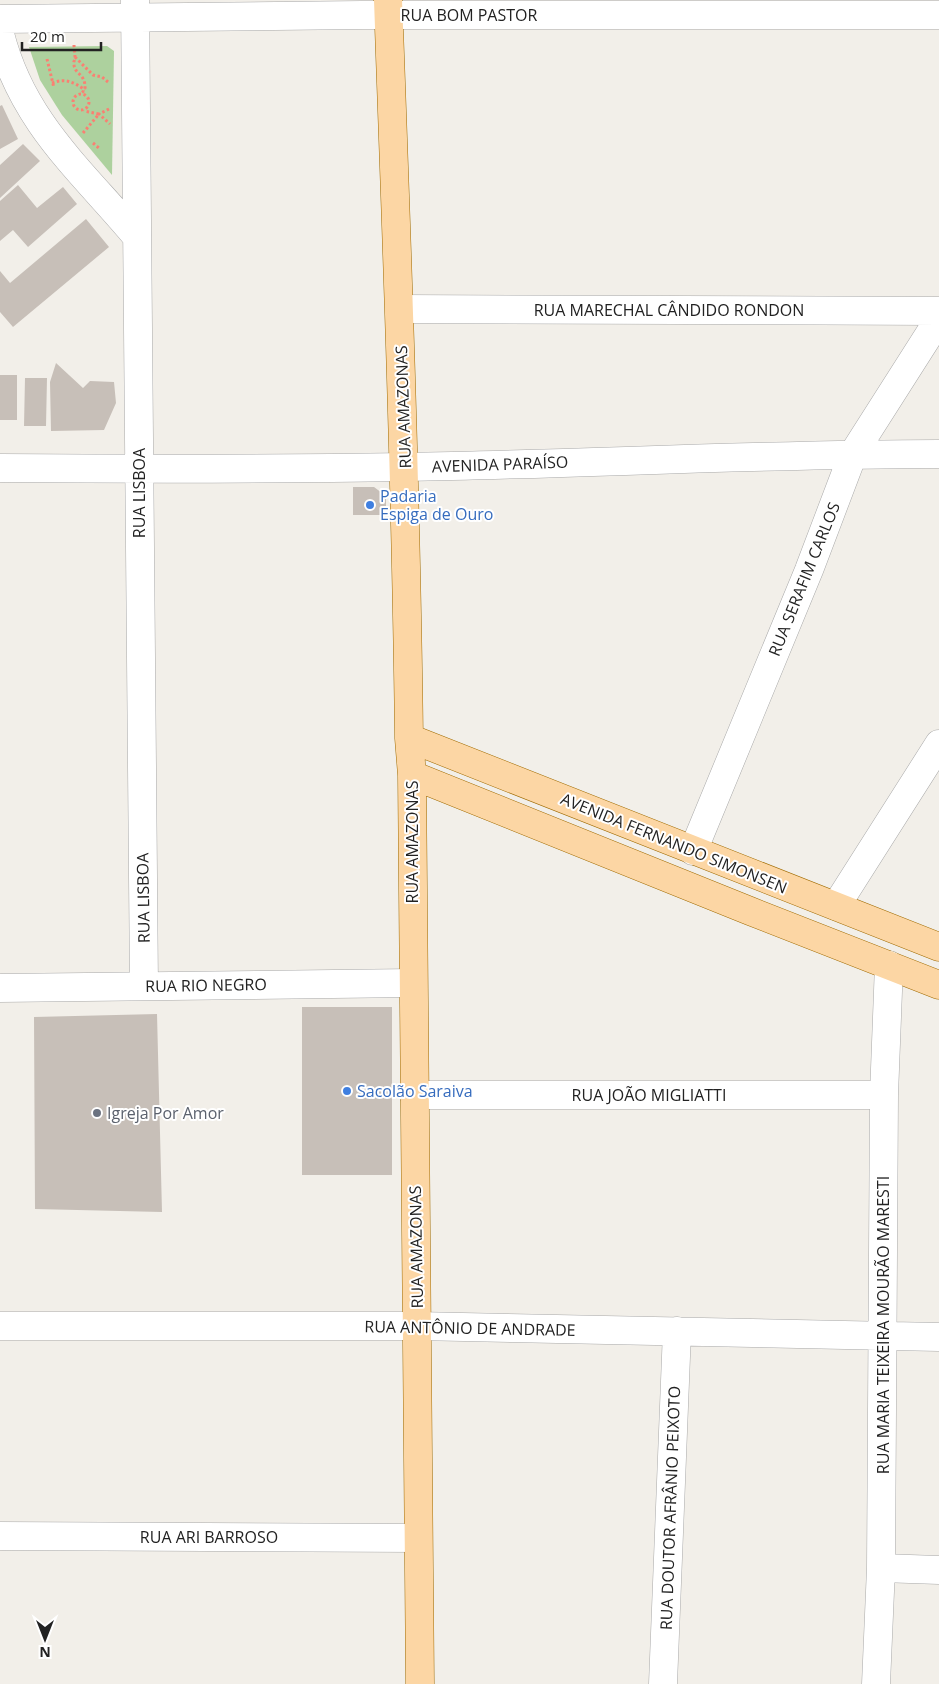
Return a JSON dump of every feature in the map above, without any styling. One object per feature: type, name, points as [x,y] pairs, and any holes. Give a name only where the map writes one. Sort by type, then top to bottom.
[{"type":"main road","name":"RUA AMAZONAS","points":[[388,8],[405,467],[409,738],[412,774],[412,983],[420,1684]]},
{"type":"main road","name":"AVENIDA FERNANDO SIMONSEN","points":[[409,738],[939,947]]},
{"type":"main road","points":[[412,774],[741,908],[939,985]]},
{"type":"street","points":[[889,15],[912,0]]},
{"type":"street","name":"RUA BOM PASTOR","points":[[0,19],[136,9],[736,8],[889,15],[939,15]]},
{"type":"street","name":"RUA LISBOA","points":[[136,9],[144,986]]},
{"type":"street","points":[[0,34],[13,75],[30,108],[51,138],[137,237]]},
{"type":"street","name":"RUA MARECHAL CÂNDIDO RONDON","points":[[400,309],[939,311]]},
{"type":"street","name":"RUA SERAFIM CARLOS","points":[[694,851],[810,570],[853,454],[939,319]]},
{"type":"street","name":"AVENIDA PARAÍSO","points":[[0,468],[405,467],[853,454],[939,454]]},
{"type":"street","points":[[836,906],[939,744]]},
{"type":"street","name":"RUA MARIA TEIXEIRA MOURÃO MARESTI","points":[[876,1684],[881,1568],[884,1095],[889,965]]},
{"type":"street","name":"RUA RIO NEGRO","points":[[0,988],[412,983]]},
{"type":"street","name":"RUA JOÃO MIGLIATTI","points":[[414,1095],[884,1095]]},
{"type":"street","name":"RUA ANTÔNIO DE ANDRADE","points":[[0,1326],[416,1326],[939,1338]]},
{"type":"street","name":"RUA DOUTOR AFRÂNIO PEIXOTO","points":[[663,1684],[677,1331]]},
{"type":"street","name":"RUA ARI BARROSO","points":[[0,1536],[418,1538]]},
{"type":"street","points":[[881,1568],[939,1570]]},
{"type":"path","points":[[74,42],[74,66],[75,70],[83,77],[85,90]]},
{"type":"path","points":[[75,57],[93,75],[102,77],[110,84]]},
{"type":"path","points":[[47,59],[54,90]]},
{"type":"path","points":[[52,83],[66,80],[75,83],[85,90]]},
{"type":"path","points":[[85,90],[75,96],[73,104],[76,109],[99,114],[113,126]]},
{"type":"path","points":[[80,94],[86,95],[89,99],[89,105],[84,110]]},
{"type":"path","points":[[83,134],[99,114],[113,106]]},
{"type":"path","points":[[79,128],[100,149]]},
{"type":"green space","points":[[107,46],[114,51],[112,175],[62,115],[40,80],[29,47]]},
{"type":"building","points":[[2,105],[18,139],[0,149],[0,106]]},
{"type":"building","points":[[23,144],[40,161],[0,198],[0,165]]},
{"type":"building","points":[[18,185],[37,208],[63,187],[77,204],[28,247],[13,230],[0,241],[0,201]]},
{"type":"building","points":[[86,219],[109,247],[13,327],[0,312],[0,271],[10,283]]},
{"type":"building","points":[[56,363],[83,388],[90,381],[114,382],[116,403],[104,430],[51,431],[50,382]]},
{"type":"building","points":[[0,375],[17,375],[17,420],[0,420]]},
{"type":"building","points":[[25,378],[47,378],[46,426],[24,426]]},
{"type":"building","name":"Padaria Espiga de Ouro","points":[[353,487],[374,487],[386,496],[386,515],[353,515]]},
{"type":"building","name":"Sacolão Saraiva","points":[[302,1007],[392,1007],[392,1175],[302,1175]]},
{"type":"building","name":"Igreja Por Amor","points":[[157,1014],[162,1212],[35,1209],[34,1017]]},
{"type":"place","name":"Padaria Espiga de Ouro","points":[[370,505]]},
{"type":"place","name":"Sacolão Saraiva","points":[[347,1091]]},
{"type":"place","name":"Igreja Por Amor","points":[[97,1113]]}]
